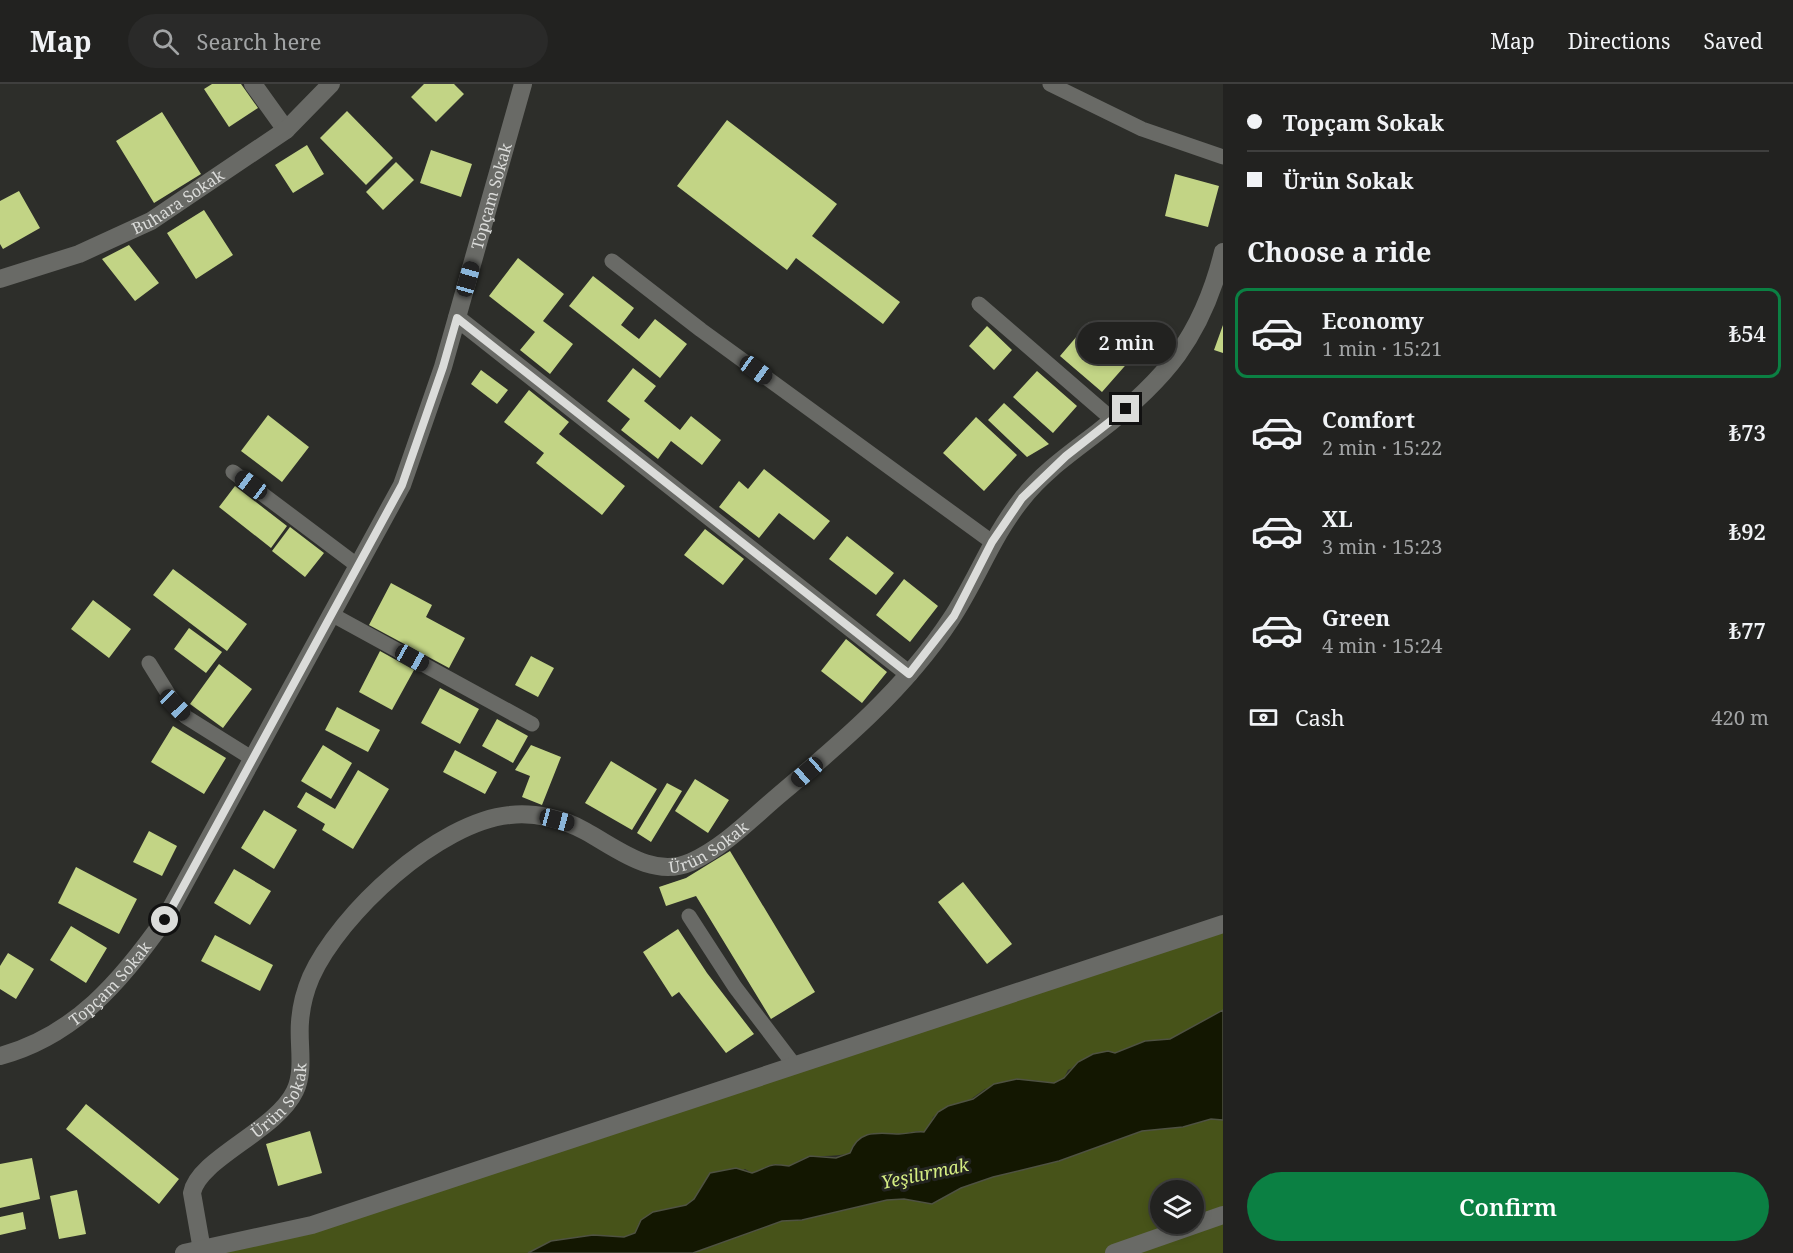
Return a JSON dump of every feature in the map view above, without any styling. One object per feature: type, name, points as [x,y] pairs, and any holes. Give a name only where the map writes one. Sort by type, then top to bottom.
[{"type":"street","points":[[253,84],[286,130]]},
{"type":"street","name":"Buhara Sokak","points":[[0,279],[79,254],[130,232],[175,207],[286,130],[331,84]]},
{"type":"street","name":"Topçam Sokak","points":[[0,1056],[50,1037],[79,1018],[136,962],[165,920],[402,485],[443,367],[523,84]]},
{"type":"street","name":"Ürün Sokak","points":[[202,1250],[192,1193],[194,1184],[204,1172],[284,1108],[296,1090],[299,1075],[300,1020],[312,975],[331,943],[364,903],[393,875],[423,853],[486,820],[512,814],[542,817],[573,825],[634,859],[654,866],[675,869],[725,842],[864,723],[909,674],[954,616],[992,542],[1022,498],[1043,476],[1152,386],[1186,346],[1217,294],[1223,252]]},
{"type":"street","points":[[457,318],[909,674]]},
{"type":"street","points":[[184,1253],[312,1225],[1223,924]]},
{"type":"street","points":[[1114,1253],[1223,1215]]},
{"type":"lane","points":[[1050,84],[1142,129],[1223,158]]},
{"type":"lane","points":[[612,261],[701,330],[992,542]]},
{"type":"lane","points":[[980,304],[1113,420]]},
{"type":"lane","points":[[233,472],[358,566]]},
{"type":"lane","points":[[331,614],[532,724]]},
{"type":"lane","points":[[149,663],[175,705],[186,717],[253,759]]},
{"type":"lane","points":[[689,916],[735,987],[795,1066]]},
{"type":"green space","points":[[1223,924],[1223,1010],[1170,1039],[1145,1041],[1115,1053],[1108,1051],[1068,1070],[1064,1078],[1054,1083],[1031,1080],[985,1089],[967,1102],[948,1106],[933,1117],[929,1129],[924,1132],[918,1131],[854,1144],[850,1153],[802,1159],[789,1166],[772,1165],[752,1173],[745,1169],[686,1205],[653,1212],[641,1220],[635,1233],[624,1237],[593,1235],[551,1241],[528,1253],[184,1253],[312,1225]]},
{"type":"green space","points":[[1211,1119],[1223,1120],[1223,1253],[693,1253],[782,1221],[802,1220],[887,1200],[904,1199],[932,1204],[961,1188],[993,1177],[1059,1161],[1142,1131],[1183,1127]]},
{"type":"water","name":"Yeşilırmak","points":[[1223,1010],[1223,1120],[1211,1119],[1183,1127],[1142,1131],[1059,1161],[993,1177],[961,1188],[932,1204],[904,1199],[887,1200],[802,1220],[782,1221],[693,1253],[528,1253],[551,1241],[593,1235],[624,1237],[635,1233],[641,1220],[653,1212],[686,1205],[694,1199],[710,1173],[736,1168],[752,1173],[772,1165],[789,1166],[810,1156],[836,1158],[850,1153],[858,1140],[870,1134],[924,1132],[938,1112],[948,1106],[973,1099],[994,1084],[1017,1079],[1054,1083],[1064,1078],[1078,1062],[1093,1054],[1108,1051],[1115,1053],[1145,1041],[1170,1039]]},
{"type":"building","points":[[212,84],[241,84],[258,108],[229,127],[204,89]]},
{"type":"building","points":[[424,84],[454,84],[464,94],[436,122],[411,97]]},
{"type":"building","points":[[347,111],[393,158],[366,185],[320,138]]},
{"type":"building","points":[[162,112],[201,174],[154,203],[116,141]]},
{"type":"building","points":[[727,120],[837,204],[812,236],[900,302],[883,324],[796,258],[787,270],[677,186]]},
{"type":"building","points":[[307,145],[324,174],[293,193],[275,165]]},
{"type":"building","points":[[431,150],[472,164],[461,197],[420,183]]},
{"type":"building","points":[[396,162],[414,180],[383,210],[366,192]]},
{"type":"building","points":[[1175,174],[1219,186],[1208,227],[1165,216]]},
{"type":"building","points":[[19,191],[40,228],[3,249],[0,244],[0,201]]},
{"type":"building","points":[[204,210],[233,255],[196,279],[167,233]]},
{"type":"building","points":[[129,245],[159,283],[135,301],[102,259]]},
{"type":"building","points":[[518,258],[564,294],[543,321],[573,344],[550,374],[520,350],[535,332],[489,296]]},
{"type":"building","points":[[593,276],[634,308],[621,325],[639,339],[655,319],[687,344],[660,378],[569,306]]},
{"type":"building","points":[[1089,322],[1131,359],[1102,392],[1060,356]]},
{"type":"building","points":[[1223,325],[1223,353],[1214,350]]},
{"type":"building","points":[[987,326],[1012,350],[994,370],[969,346]]},
{"type":"building","points":[[633,368],[656,386],[644,401],[680,430],[691,416],[721,440],[702,465],[671,441],[658,459],[621,430],[630,419],[607,401]]},
{"type":"building","points":[[481,370],[508,390],[497,404],[471,384]]},
{"type":"building","points":[[1037,371],[1077,406],[1053,433],[1013,397]]},
{"type":"building","points":[[529,390],[569,422],[559,434],[625,486],[602,515],[536,463],[544,453],[504,422]]},
{"type":"building","points":[[1004,403],[1049,444],[1027,457],[988,420]]},
{"type":"building","points":[[268,415],[309,447],[282,482],[241,451]]},
{"type":"building","points":[[976,417],[1017,455],[984,491],[943,453]]},
{"type":"building","points":[[764,469],[830,521],[814,540],[779,513],[759,538],[719,507],[739,481],[748,489]]},
{"type":"building","points":[[235,486],[287,526],[271,548],[219,507]]},
{"type":"building","points":[[290,527],[324,553],[305,577],[272,551]]},
{"type":"building","points":[[705,529],[744,559],[723,585],[684,555]]},
{"type":"building","points":[[847,536],[894,573],[876,595],[829,559]]},
{"type":"building","points":[[173,569],[247,624],[227,651],[153,595]]},
{"type":"building","points":[[904,579],[938,606],[910,642],[876,615]]},
{"type":"building","points":[[391,583],[432,605],[426,617],[465,638],[449,668],[369,625]]},
{"type":"building","points":[[93,600],[131,629],[109,658],[71,629]]},
{"type":"building","points":[[189,628],[222,652],[206,673],[174,649]]},
{"type":"building","points":[[846,639],[887,672],[862,703],[821,671]]},
{"type":"building","points":[[380,651],[414,670],[392,710],[359,692]]},
{"type":"building","points":[[531,656],[554,668],[538,697],[515,685]]},
{"type":"building","points":[[219,664],[252,689],[223,728],[190,704]]},
{"type":"building","points":[[440,688],[479,709],[460,744],[421,723]]},
{"type":"building","points":[[337,707],[380,730],[368,752],[325,730]]},
{"type":"building","points":[[497,719],[528,736],[513,763],[482,746]]},
{"type":"building","points":[[173,726],[226,758],[204,794],[151,762]]},
{"type":"building","points":[[323,745],[352,763],[331,799],[301,781]]},
{"type":"building","points":[[531,745],[561,757],[542,805],[522,797],[530,776],[515,770]]},
{"type":"building","points":[[455,750],[497,772],[485,794],[443,772]]},
{"type":"building","points":[[611,761],[657,789],[632,830],[585,803]]},
{"type":"building","points":[[358,770],[389,789],[353,849],[322,830],[325,824],[297,807],[306,792],[335,809]]},
{"type":"building","points":[[695,779],[729,800],[708,833],[675,811]]},
{"type":"building","points":[[667,783],[682,791],[651,842],[637,833]]},
{"type":"building","points":[[264,810],[297,830],[274,869],[241,848]]},
{"type":"building","points":[[149,831],[177,846],[162,876],[133,862]]},
{"type":"building","points":[[730,851],[815,992],[771,1019],[696,896],[666,906],[659,887],[686,878]]},
{"type":"building","points":[[76,867],[137,899],[119,934],[58,903]]},
{"type":"building","points":[[234,869],[271,891],[250,925],[214,903]]},
{"type":"building","points":[[963,882],[1012,944],[987,964],[938,902]]},
{"type":"building","points":[[71,926],[107,948],[86,983],[50,960]]},
{"type":"building","points":[[678,929],[707,973],[754,1034],[726,1053],[679,992],[672,997],[643,952]]},
{"type":"building","points":[[215,935],[273,965],[260,991],[201,961]]},
{"type":"building","points":[[8,953],[34,969],[16,999],[0,989],[0,966]]},
{"type":"building","points":[[86,1104],[179,1179],[159,1204],[66,1129]]},
{"type":"building","points":[[310,1131],[322,1173],[278,1186],[266,1144]]},
{"type":"building","points":[[32,1158],[40,1199],[0,1208],[0,1164]]},
{"type":"building","points":[[77,1190],[86,1234],[59,1239],[50,1196]]},
{"type":"building","points":[[23,1212],[26,1229],[0,1235],[0,1217]]},
{"type":"route","points":[[165,920],[402,485],[443,367],[457,318],[909,674],[954,616],[992,542],[1022,498],[1066,456],[1126,409]]}]
